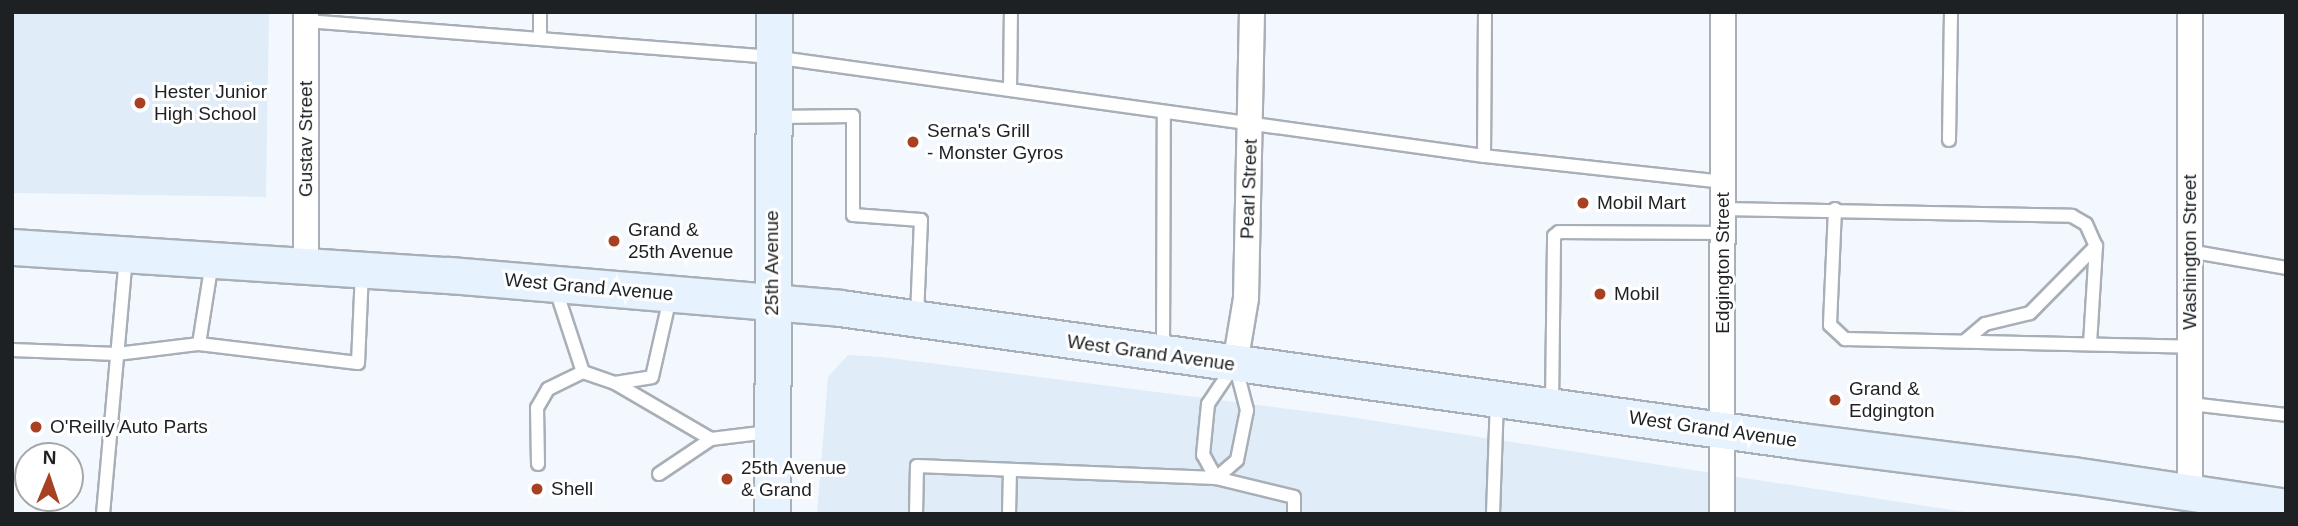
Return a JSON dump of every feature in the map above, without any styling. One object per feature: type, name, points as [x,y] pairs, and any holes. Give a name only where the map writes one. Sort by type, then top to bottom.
[{"type":"main road","name":"25th Avenue","points":[[772,514],[774,12]]},
{"type":"main road","name":"West Grand Avenue","points":[[12,247],[213,258],[772,300],[2190,492],[2286,508]]},
{"type":"street","name":"Pearl Street","points":[[1236,364],[1246,298],[1252,125],[1252,12]]},
{"type":"street","name":"Edgington Street","points":[[1721,514],[1723,12]]},
{"type":"street","name":"Washington Street","points":[[2190,12],[2190,492]]},
{"type":"street","name":"Gustav Street","points":[[306,17],[306,265]]},
{"type":"lane","points":[[540,12],[540,39]]},
{"type":"lane","points":[[1010,90],[1011,12]]},
{"type":"lane","points":[[1484,156],[1485,12]]},
{"type":"lane","points":[[1950,140],[1951,12]]},
{"type":"lane","points":[[306,17],[773,57],[1484,156],[1723,182]]},
{"type":"lane","points":[[1163,355],[1164,112]]},
{"type":"lane","points":[[772,117],[853,116],[853,215],[921,220],[917,321]]},
{"type":"lane","points":[[1835,209],[1830,325],[1844,339],[2191,347]]},
{"type":"lane","points":[[1552,406],[1554,236],[1559,232],[1723,221],[1835,209],[2072,216],[2086,223],[2096,246],[2090,344]]},
{"type":"lane","points":[[1966,340],[1986,324],[2030,313],[2096,246]]},
{"type":"lane","points":[[2189,251],[2286,268]]},
{"type":"lane","points":[[103,514],[126,253]]},
{"type":"lane","points":[[199,344],[213,258]]},
{"type":"lane","points":[[12,350],[117,354],[199,344],[358,363],[362,269]]},
{"type":"lane","points":[[554,284],[583,372]]},
{"type":"lane","points":[[615,383],[652,377],[671,293]]},
{"type":"lane","points":[[1216,478],[1203,455],[1208,404],[1236,364]]},
{"type":"lane","points":[[1216,478],[1237,460],[1247,410],[1236,364]]},
{"type":"lane","points":[[538,464],[537,408],[548,389],[583,372],[615,383],[711,439]]},
{"type":"lane","points":[[1493,514],[1497,399]]},
{"type":"lane","points":[[2190,404],[2286,415]]},
{"type":"lane","points":[[659,474],[711,439],[772,431]]},
{"type":"lane","points":[[916,514],[917,466],[1216,478],[1294,497],[1294,514]]},
{"type":"lane","points":[[1009,514],[1010,470]]},
{"type":"shaded area","name":"Hester Junior High School","points":[[12,12],[269,12],[266,197],[12,193]]},
{"type":"shaded area","points":[[848,355],[882,357],[1344,416],[1978,514],[817,514],[828,377]]},
{"type":"place","name":"Hester Junior High School","points":[[140,103]]},
{"type":"place","name":"Serna's Grill - Monster Gyros","points":[[913,142]]},
{"type":"place","name":"Mobil Mart","points":[[1583,203]]},
{"type":"place","name":"Grand & 25th Avenue","points":[[614,241]]},
{"type":"place","name":"Mobil","points":[[1600,294]]},
{"type":"place","name":"Grand & Edgington","points":[[1835,400]]},
{"type":"place","name":"O'Reilly Auto Parts","points":[[36,427]]},
{"type":"place","name":"25th Avenue & Grand","points":[[727,479]]},
{"type":"place","name":"Shell","points":[[537,489]]}]
